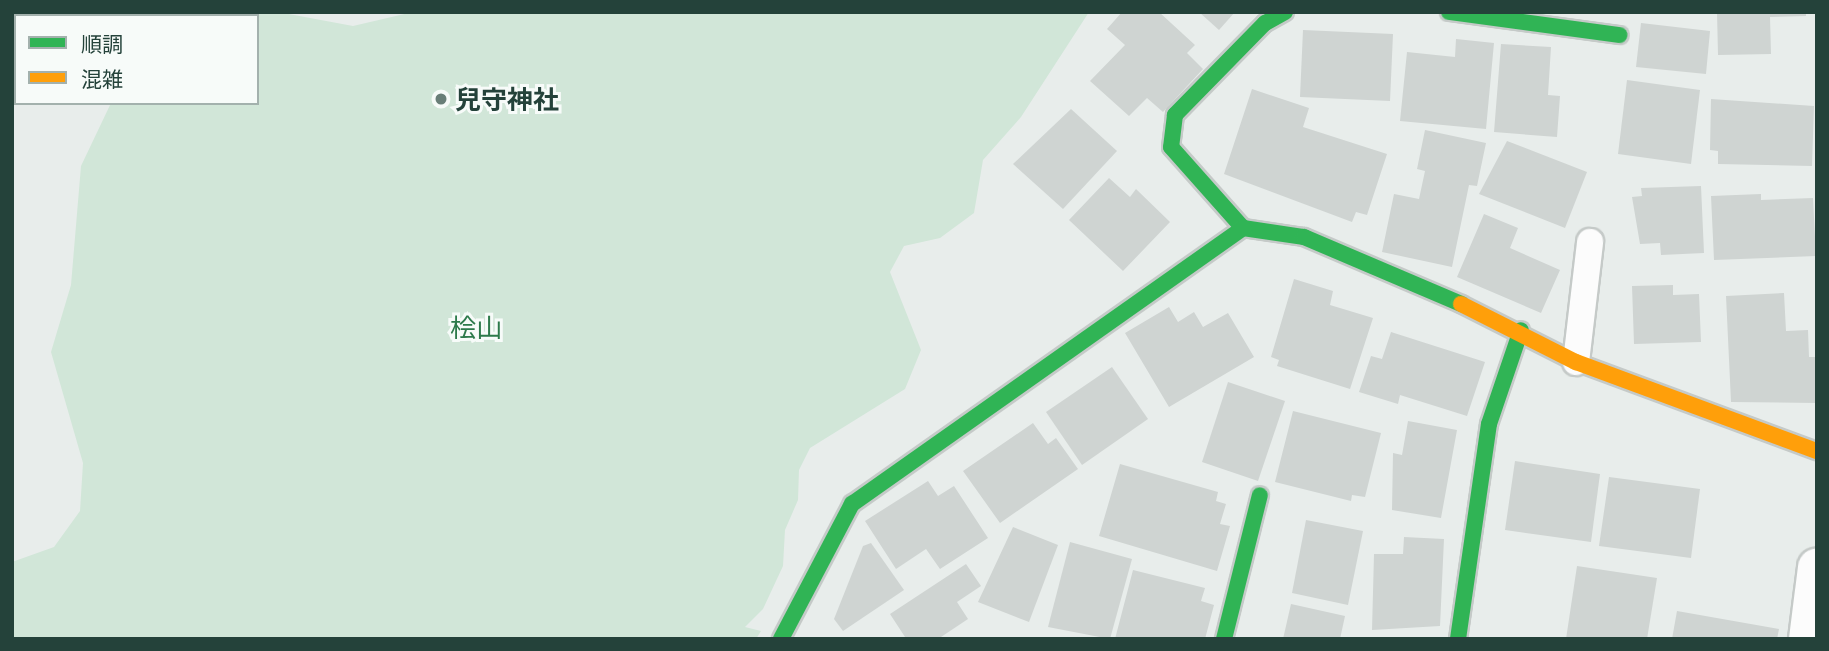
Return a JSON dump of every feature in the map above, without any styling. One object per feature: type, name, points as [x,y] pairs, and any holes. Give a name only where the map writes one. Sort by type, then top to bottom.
[{"type":"street","points":[[1284,12],[1265,23],[1175,116],[1169,131],[1171,147],[1243,228],[1304,237],[1521,330],[1577,362],[1817,451]]},
{"type":"street","points":[[1449,12],[1619,35]]},
{"type":"street","points":[[781,639],[852,504],[1243,228]]},
{"type":"street","points":[[1458,639],[1489,424],[1521,330]]},
{"type":"street","points":[[1224,639],[1260,495]]},
{"type":"street","points":[[1808,639],[1817,568]]},
{"type":"lane","points":[[1577,362],[1590,242]]},
{"type":"green space","name":"桧山","points":[[278,12],[353,26],[413,12],[1089,12],[1021,117],[983,160],[974,213],[940,238],[904,246],[890,272],[921,350],[905,389],[810,448],[799,470],[798,500],[785,530],[783,566],[763,609],[745,627],[761,631],[756,639],[12,639],[12,562],[54,547],[80,511],[83,463],[51,352],[71,285],[81,166],[110,105],[259,105],[259,14],[172,14]]},
{"type":"building","points":[[1122,12],[1159,12],[1195,45],[1187,53],[1203,69],[1163,112],[1147,98],[1129,116],[1090,81],[1125,45],[1107,29]]},
{"type":"building","points":[[1199,12],[1235,12],[1219,30]]},
{"type":"building","points":[[1717,12],[1806,12],[1806,16],[1770,17],[1771,54],[1718,55]]},
{"type":"building","points":[[1641,23],[1710,31],[1706,74],[1636,67]]},
{"type":"building","points":[[1303,30],[1393,34],[1390,101],[1300,97]]},
{"type":"building","points":[[1456,39],[1494,43],[1486,129],[1400,121],[1407,52],[1455,57]]},
{"type":"building","points":[[1501,44],[1551,47],[1548,95],[1560,96],[1557,137],[1494,132]]},
{"type":"building","points":[[1627,80],[1700,90],[1691,164],[1618,154]]},
{"type":"building","points":[[1252,89],[1309,108],[1303,127],[1387,154],[1367,215],[1356,212],[1352,222],[1224,174]]},
{"type":"building","points":[[1711,99],[1814,106],[1812,166],[1718,164],[1718,151],[1710,150]]},
{"type":"building","points":[[1071,109],[1117,151],[1063,209],[1013,164]]},
{"type":"building","points":[[1425,130],[1486,143],[1477,186],[1469,185],[1452,267],[1382,252],[1394,194],[1419,199],[1425,171],[1417,169]]},
{"type":"building","points":[[1507,141],[1587,172],[1565,228],[1479,194]]},
{"type":"building","points":[[1109,178],[1130,197],[1136,189],[1170,222],[1123,271],[1069,220]]},
{"type":"building","points":[[1701,186],[1704,253],[1661,255],[1660,243],[1640,244],[1632,197],[1642,196],[1641,188]]},
{"type":"building","points":[[1761,194],[1761,200],[1813,198],[1816,256],[1714,260],[1711,196]]},
{"type":"building","points":[[1484,214],[1518,228],[1510,248],[1560,270],[1541,313],[1457,277]]},
{"type":"building","points":[[1294,279],[1333,291],[1330,305],[1373,318],[1350,389],[1277,366],[1279,360],[1271,357]]},
{"type":"building","points":[[1673,285],[1673,295],[1699,294],[1701,342],[1634,344],[1632,286]]},
{"type":"building","points":[[1784,293],[1786,331],[1808,330],[1809,357],[1817,357],[1817,403],[1731,402],[1726,296]]},
{"type":"building","points":[[1169,307],[1178,322],[1194,312],[1203,327],[1228,313],[1254,357],[1169,407],[1125,333]]},
{"type":"building","points":[[1391,332],[1485,362],[1467,416],[1400,395],[1398,404],[1359,392],[1371,356],[1382,359]]},
{"type":"building","points":[[1112,367],[1148,419],[1082,465],[1046,412]]},
{"type":"building","points":[[1228,382],[1285,401],[1258,481],[1202,462]]},
{"type":"building","points":[[1293,411],[1381,433],[1365,497],[1352,495],[1351,501],[1275,482]]},
{"type":"building","points":[[1408,421],[1457,430],[1441,518],[1392,510],[1393,453],[1402,455]]},
{"type":"building","points":[[1033,423],[1048,444],[1056,438],[1078,469],[1000,523],[963,471]]},
{"type":"building","points":[[1515,461],[1600,474],[1591,542],[1505,530]]},
{"type":"building","points":[[1120,464],[1218,492],[1216,501],[1226,504],[1220,524],[1230,526],[1217,571],[1099,536]]},
{"type":"building","points":[[1609,477],[1700,489],[1691,558],[1599,546]]},
{"type":"building","points":[[928,481],[938,496],[954,486],[988,538],[940,569],[926,549],[896,569],[865,521]]},
{"type":"building","points":[[1306,520],[1363,531],[1348,605],[1292,593]]},
{"type":"building","points":[[1013,527],[1058,545],[1029,622],[978,602]]},
{"type":"building","points":[[1404,537],[1444,539],[1440,626],[1372,630],[1374,554],[1403,554]]},
{"type":"building","points":[[1070,542],[1132,559],[1110,639],[1048,627]]},
{"type":"building","points":[[871,543],[904,590],[843,631],[834,619],[863,546]]},
{"type":"building","points":[[966,564],[981,586],[957,602],[968,619],[938,639],[905,637],[890,614]]},
{"type":"building","points":[[1577,566],[1657,578],[1647,639],[1566,639]]},
{"type":"building","points":[[1133,570],[1205,588],[1201,601],[1214,605],[1205,639],[1115,639]]},
{"type":"building","points":[[1291,604],[1345,616],[1340,639],[1283,639]]},
{"type":"building","points":[[1677,611],[1779,629],[1777,639],[1672,639]]},
{"type":"traffic: fast","points":[[1285,12],[1265,23],[1175,115],[1171,147],[1243,228],[1304,237],[1461,304]]},
{"type":"traffic: fast","points":[[1449,12],[1619,35]]},
{"type":"traffic: fast","points":[[781,639],[852,504],[1243,228]]},
{"type":"traffic: fast","points":[[1458,639],[1489,424],[1521,330]]},
{"type":"traffic: fast","points":[[1224,639],[1260,495]]},
{"type":"traffic: slow","points":[[1461,304],[1576,362],[1817,451]]},
{"type":"place","name":"兒守神社","points":[[441,99]]}]
